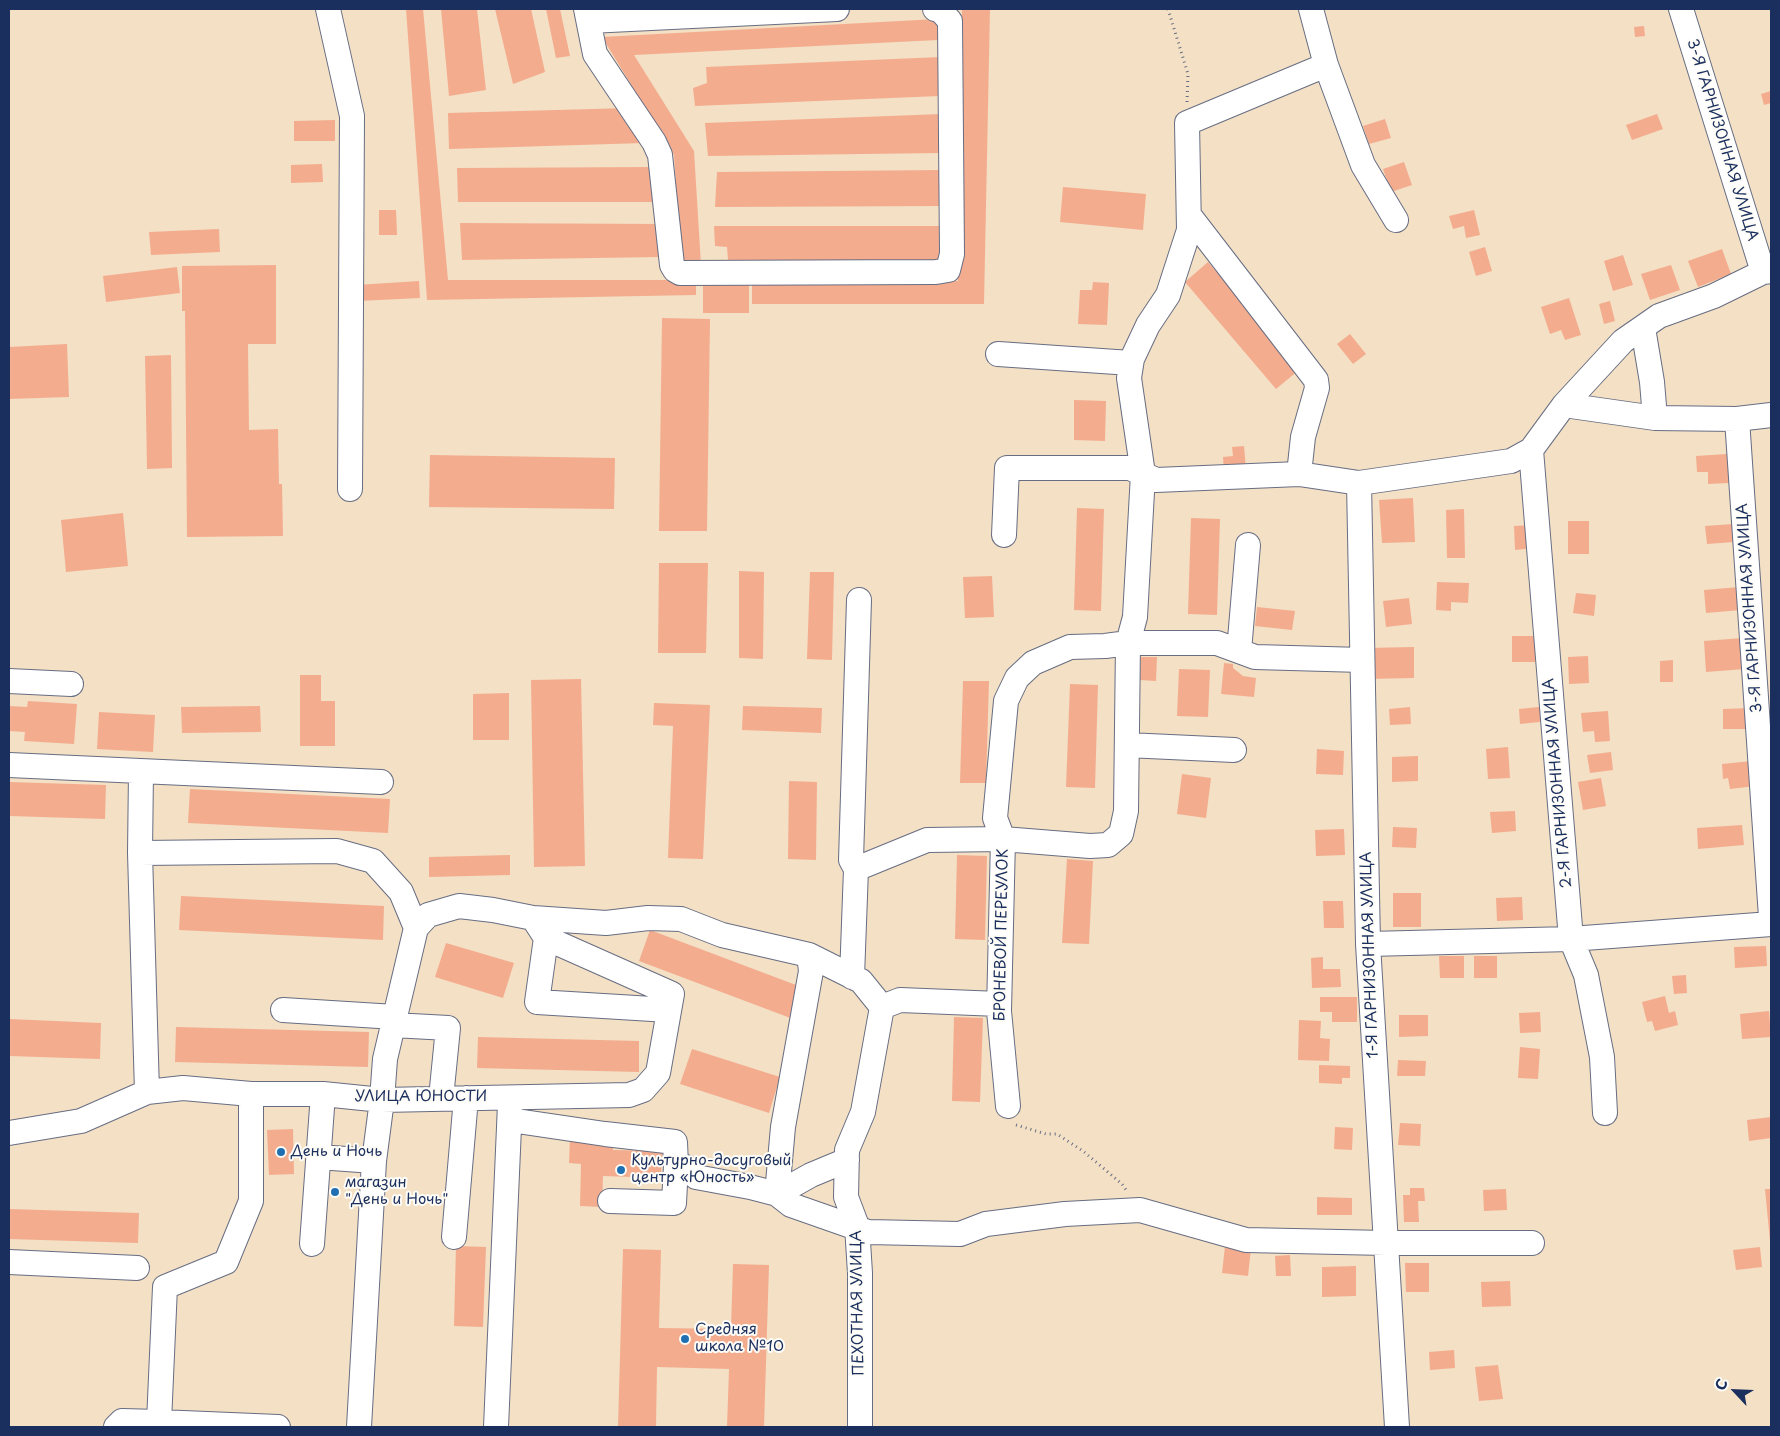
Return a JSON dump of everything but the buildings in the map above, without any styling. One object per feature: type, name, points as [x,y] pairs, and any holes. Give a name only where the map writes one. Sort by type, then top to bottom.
[{"type":"street","points":[[328,9],[352,116],[350,489]]},
{"type":"street","points":[[837,9],[587,15],[595,54],[654,142],[660,155],[674,270],[680,272],[936,272],[948,270],[952,254],[950,22],[940,10],[935,9]]},
{"type":"street","points":[[1312,9],[1326,65],[1363,165],[1396,220]]},
{"type":"street","name":"3-Я ГАРНИЗОННАЯ УЛИЦА","points":[[1681,9],[1767,271]]},
{"type":"street","points":[[856,870],[927,840],[1003,839],[1090,846],[1108,845],[1122,834],[1126,811],[1128,643],[1135,617],[1143,474],[1129,378],[1131,363],[1148,325],[1168,295],[1189,230],[1187,123],[1326,65]]},
{"type":"street","points":[[1189,216],[1316,380],[1317,388],[1303,437],[1298,474]]},
{"type":"street","points":[[1004,535],[1007,468],[1130,468],[1156,480],[1298,474],[1359,482],[1511,461],[1531,450],[1564,405],[1623,341],[1659,316],[1714,296],[1767,271]]},
{"type":"street","points":[[1643,328],[1652,382],[1655,418]]},
{"type":"street","points":[[998,354],[1131,363]]},
{"type":"street","points":[[1564,405],[1655,418],[1737,419],[1771,415]]},
{"type":"street","name":"3-Я ГАРНИЗОННАЯ УЛИЦА","points":[[1737,419],[1771,917]]},
{"type":"street","name":"2-Я ГАРНИЗОННАЯ УЛИЦА","points":[[1531,450],[1572,939],[1586,976],[1602,1057],[1605,1113]]},
{"type":"street","name":"1-Я ГАРНИЗОННАЯ УЛИЦА","points":[[1359,482],[1368,944],[1397,1427]]},
{"type":"street","points":[[1240,651],[1248,545]]},
{"type":"street","points":[[852,977],[856,870],[851,860],[859,600]]},
{"type":"street","name":"БРОНЕВОЙ ПЕРЕУЛОК","points":[[1008,1106],[999,1004],[1003,839],[995,818],[1006,701],[1017,678],[1033,663],[1070,648],[1128,643],[1217,643],[1255,656],[1362,660]]},
{"type":"street","points":[[9,681],[71,684]]},
{"type":"street","points":[[1127,745],[1234,750]]},
{"type":"street","points":[[9,765],[381,782]]},
{"type":"street","points":[[141,772],[140,853],[148,1092]]},
{"type":"street","points":[[140,853],[337,851],[373,861],[401,892],[416,928]]},
{"type":"street","points":[[359,1427],[374,1161],[385,1059],[416,928],[428,915],[459,906],[494,910],[533,918],[606,923],[648,918],[681,919],[722,935],[809,955],[861,982],[882,1007],[900,1000],[999,1004]]},
{"type":"street","points":[[533,918],[546,938],[672,994],[669,1010],[537,1002],[546,938]]},
{"type":"street","points":[[604,964],[606,923]]},
{"type":"street","points":[[1368,944],[1572,939],[1771,924]]},
{"type":"street","points":[[776,1194],[783,1128],[811,970],[809,955]]},
{"type":"street","name":"ПЕХОТНАЯ УЛИЦА","points":[[860,1427],[860,1273],[857,1226],[846,1197],[847,1150],[863,1112],[882,1007]]},
{"type":"street","points":[[283,1010],[448,1028],[441,1098]]},
{"type":"street","name":"УЛИЦА ЮНОСТИ","points":[[9,1133],[81,1121],[148,1092],[182,1088],[251,1094],[323,1094],[382,1100],[629,1095],[643,1090],[658,1073],[669,1010]]},
{"type":"street","points":[[159,1422],[165,1287],[226,1262],[251,1201],[251,1094]]},
{"type":"street","points":[[312,1244],[323,1094]]},
{"type":"street","points":[[496,1427],[511,1097]]},
{"type":"street","points":[[454,1237],[466,1098]]},
{"type":"street","points":[[510,1120],[675,1142],[681,1166],[674,1203],[610,1201]]},
{"type":"street","points":[[318,1157],[374,1161]]},
{"type":"street","points":[[776,1194],[811,1175],[847,1160]]},
{"type":"street","points":[[681,1166],[696,1177],[776,1194],[791,1205],[857,1226],[868,1232],[960,1234],[986,1224],[1065,1214],[1140,1210],[1246,1240],[1386,1243],[1532,1242]]},
{"type":"street","points":[[9,1262],[137,1268]]},
{"type":"street","points":[[116,1427],[122,1421],[278,1427]]},
{"type":"path","points":[[1168,9],[1188,74],[1187,123]]},
{"type":"path","points":[[1008,1106],[1015,1124],[1046,1134],[1057,1134],[1082,1151],[1122,1184],[1140,1210]]},
{"type":"place","name":"День и Ночь","points":[[281,1152]]},
{"type":"place","name":"Культурно-досуговый центр «Юность»","points":[[621,1170]]},
{"type":"place","name":"магазин \"День и Ночь\"","points":[[335,1192]]},
{"type":"place","name":"Средняя школа №10","points":[[685,1339]]}]
